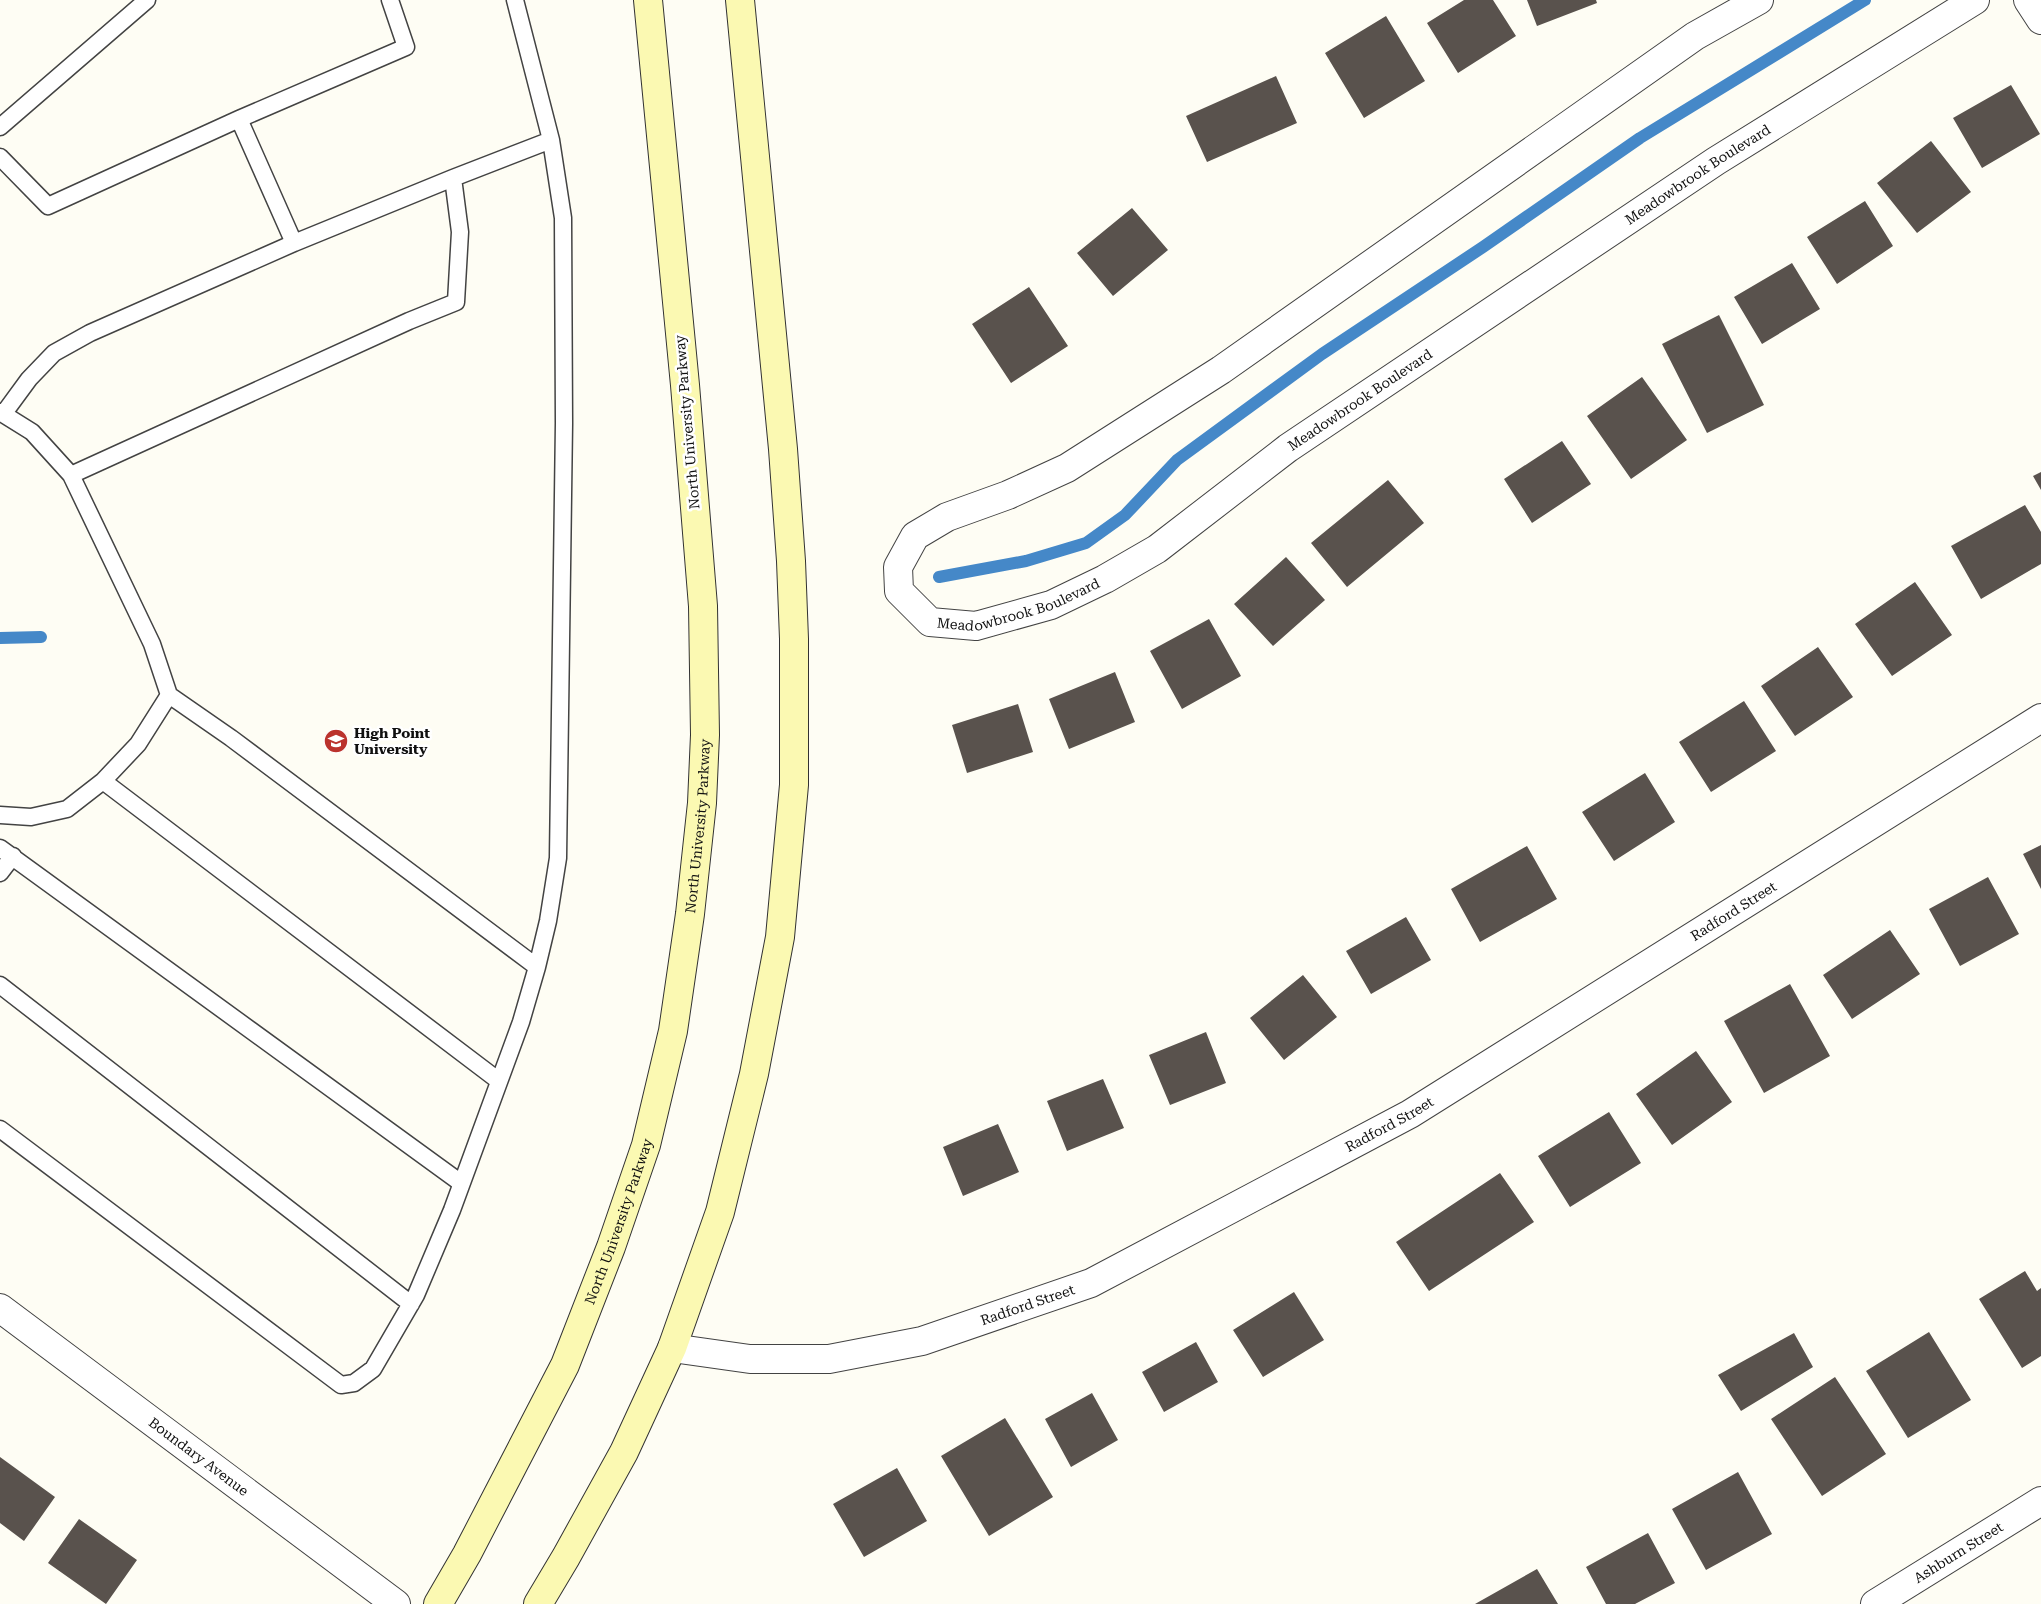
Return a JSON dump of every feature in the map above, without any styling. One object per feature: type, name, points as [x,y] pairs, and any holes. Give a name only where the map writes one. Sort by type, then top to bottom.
[{"type":"main road","name":"North University Parkway","points":[[438,1604],[467,1554],[565,1365],[611,1247],[648,1136],[673,1031],[690,914],[702,803],[706,736],[703,606],[648,0]]},
{"type":"main road","points":[[538,1604],[624,1452],[672,1348],[720,1212],[754,1074],[780,937],[794,784],[794,640],[791,561],[783,450],[768,310],[740,0]]},
{"type":"street","name":"Meadowbrook Boulevard","points":[[1759,0],[1695,36],[1221,370],[1075,463],[1008,495],[947,517],[915,536],[898,567],[899,591],[930,622],[976,626],[1051,605],[1105,579],[1156,550],[1288,448],[1716,160],[1975,0]]},
{"type":"street","points":[[2028,0],[2041,20]]},
{"type":"street","name":"Radford Street","points":[[672,1348],[750,1359],[829,1359],[922,1341],[1091,1283],[1410,1114],[2041,718]]},
{"type":"street","name":"Boundary Avenue","points":[[0,1308],[396,1604]]},
{"type":"street","name":"Ashburn Street","points":[[1875,1604],[2041,1501]]},
{"type":"lane","points":[[0,127],[147,0]]},
{"type":"lane","points":[[0,157],[48,206],[239,119],[406,47],[390,0]]},
{"type":"lane","points":[[0,1129],[341,1386],[354,1383],[373,1369],[411,1304],[438,1244],[521,1022],[538,967],[548,921],[558,858],[564,422],[563,218],[551,140],[514,0]]},
{"type":"lane","points":[[239,119],[294,243]]},
{"type":"lane","points":[[538,967],[231,738],[169,695],[152,644],[71,475],[32,432],[2,412],[54,353],[90,333],[294,243],[551,140]]},
{"type":"lane","points":[[71,475],[373,337],[456,302],[460,232],[453,178]]},
{"type":"lane","points":[[0,815],[31,817],[67,809],[103,781],[138,744],[169,695]]},
{"type":"lane","points":[[103,781],[499,1080]]},
{"type":"lane","points":[[0,873],[6,852],[461,1183]]},
{"type":"lane","points":[[0,986],[411,1304]]},
{"type":"building","points":[[1464,0],[1493,0],[1516,36],[1458,73],[1427,23]]},
{"type":"building","points":[[1527,0],[1596,0],[1597,3],[1537,26]]},
{"type":"building","points":[[1386,16],[1425,81],[1364,118],[1325,53]]},
{"type":"building","points":[[1276,76],[1297,123],[1207,162],[1186,116]]},
{"type":"building","points":[[2011,85],[2040,134],[1982,168],[1953,118]]},
{"type":"building","points":[[1931,141],[1971,192],[1917,233],[1877,183]]},
{"type":"building","points":[[1865,201],[1893,246],[1837,284],[1807,237]]},
{"type":"building","points":[[1132,208],[1168,250],[1113,296],[1077,253]]},
{"type":"building","points":[[1792,263],[1820,309],[1762,344],[1734,297]]},
{"type":"building","points":[[1029,287],[1068,346],[1011,383],[972,324]]},
{"type":"building","points":[[1719,315],[1764,405],[1707,433],[1662,344]]},
{"type":"building","points":[[1642,377],[1687,440],[1631,479],[1587,416]]},
{"type":"building","points":[[1562,441],[1591,484],[1532,523],[1504,479]]},
{"type":"building","points":[[2041,472],[2041,490],[2033,476]]},
{"type":"building","points":[[1388,480],[1424,523],[1347,587],[1311,543]]},
{"type":"building","points":[[2025,505],[2041,532],[2041,564],[1981,599],[1951,546]]},
{"type":"building","points":[[1286,557],[1325,600],[1273,646],[1234,604]]},
{"type":"building","points":[[1915,582],[1952,635],[1892,676],[1855,624]]},
{"type":"building","points":[[1209,619],[1241,676],[1182,709],[1150,651]]},
{"type":"building","points":[[1818,647],[1853,697],[1795,736],[1761,686]]},
{"type":"building","points":[[1115,672],[1135,722],[1069,749],[1049,699]]},
{"type":"building","points":[[1744,701],[1776,751],[1711,792],[1679,742]]},
{"type":"building","points":[[1018,704],[1033,752],[967,773],[952,725]]},
{"type":"building","points":[[1645,773],[1675,822],[1614,861],[1582,812]]},
{"type":"building","points":[[2041,845],[2041,889],[2023,854]]},
{"type":"building","points":[[1527,846],[1557,899],[1480,942],[1451,889]]},
{"type":"building","points":[[1988,877],[2019,934],[1960,966],[1929,909]]},
{"type":"building","points":[[1406,917],[1431,960],[1371,994],[1346,951]]},
{"type":"building","points":[[1890,930],[1920,974],[1852,1019],[1823,975]]},
{"type":"building","points":[[1303,975],[1337,1017],[1284,1060],[1250,1018]]},
{"type":"building","points":[[1790,984],[1830,1056],[1764,1093],[1724,1021]]},
{"type":"building","points":[[1206,1032],[1226,1083],[1170,1105],[1149,1055]]},
{"type":"building","points":[[1696,1051],[1732,1102],[1672,1145],[1636,1094]]},
{"type":"building","points":[[1103,1079],[1124,1128],[1067,1151],[1047,1101]]},
{"type":"building","points":[[1609,1112],[1641,1163],[1570,1207],[1538,1156]]},
{"type":"building","points":[[998,1124],[1019,1172],[963,1196],[943,1147]]},
{"type":"building","points":[[1500,1173],[1534,1222],[1429,1291],[1396,1242]]},
{"type":"building","points":[[2025,1271],[2037,1291],[2041,1288],[2041,1356],[2022,1368],[1979,1299]]},
{"type":"building","points":[[1294,1292],[1324,1340],[1263,1377],[1233,1330]]},
{"type":"building","points":[[1929,1332],[1971,1400],[1908,1438],[1866,1371]]},
{"type":"building","points":[[1794,1333],[1813,1367],[1741,1411],[1718,1375]]},
{"type":"building","points":[[1196,1342],[1218,1382],[1164,1412],[1142,1372]]},
{"type":"building","points":[[1835,1377],[1886,1454],[1822,1496],[1771,1419]]},
{"type":"building","points":[[1092,1393],[1118,1440],[1071,1467],[1045,1419]]},
{"type":"building","points":[[1005,1418],[1053,1497],[989,1536],[941,1456]]},
{"type":"building","points":[[0,1457],[55,1497],[24,1541],[0,1523]]},
{"type":"building","points":[[897,1468],[927,1521],[864,1557],[833,1504]]},
{"type":"building","points":[[1738,1472],[1772,1534],[1706,1570],[1672,1509]]},
{"type":"building","points":[[79,1519],[137,1560],[106,1604],[48,1563]]},
{"type":"building","points":[[1648,1533],[1675,1583],[1635,1604],[1606,1604],[1586,1567]]},
{"type":"building","points":[[1537,1569],[1558,1604],[1475,1604]]},
{"type":"waterway","points":[[939,577],[1026,561],[1086,543],[1125,515],[1177,460],[1322,354],[1483,247],[1640,138],[1865,0]]},
{"type":"waterway","points":[[0,638],[41,637]]},
{"type":"place","name":"High Point University","points":[[336,741]]}]
